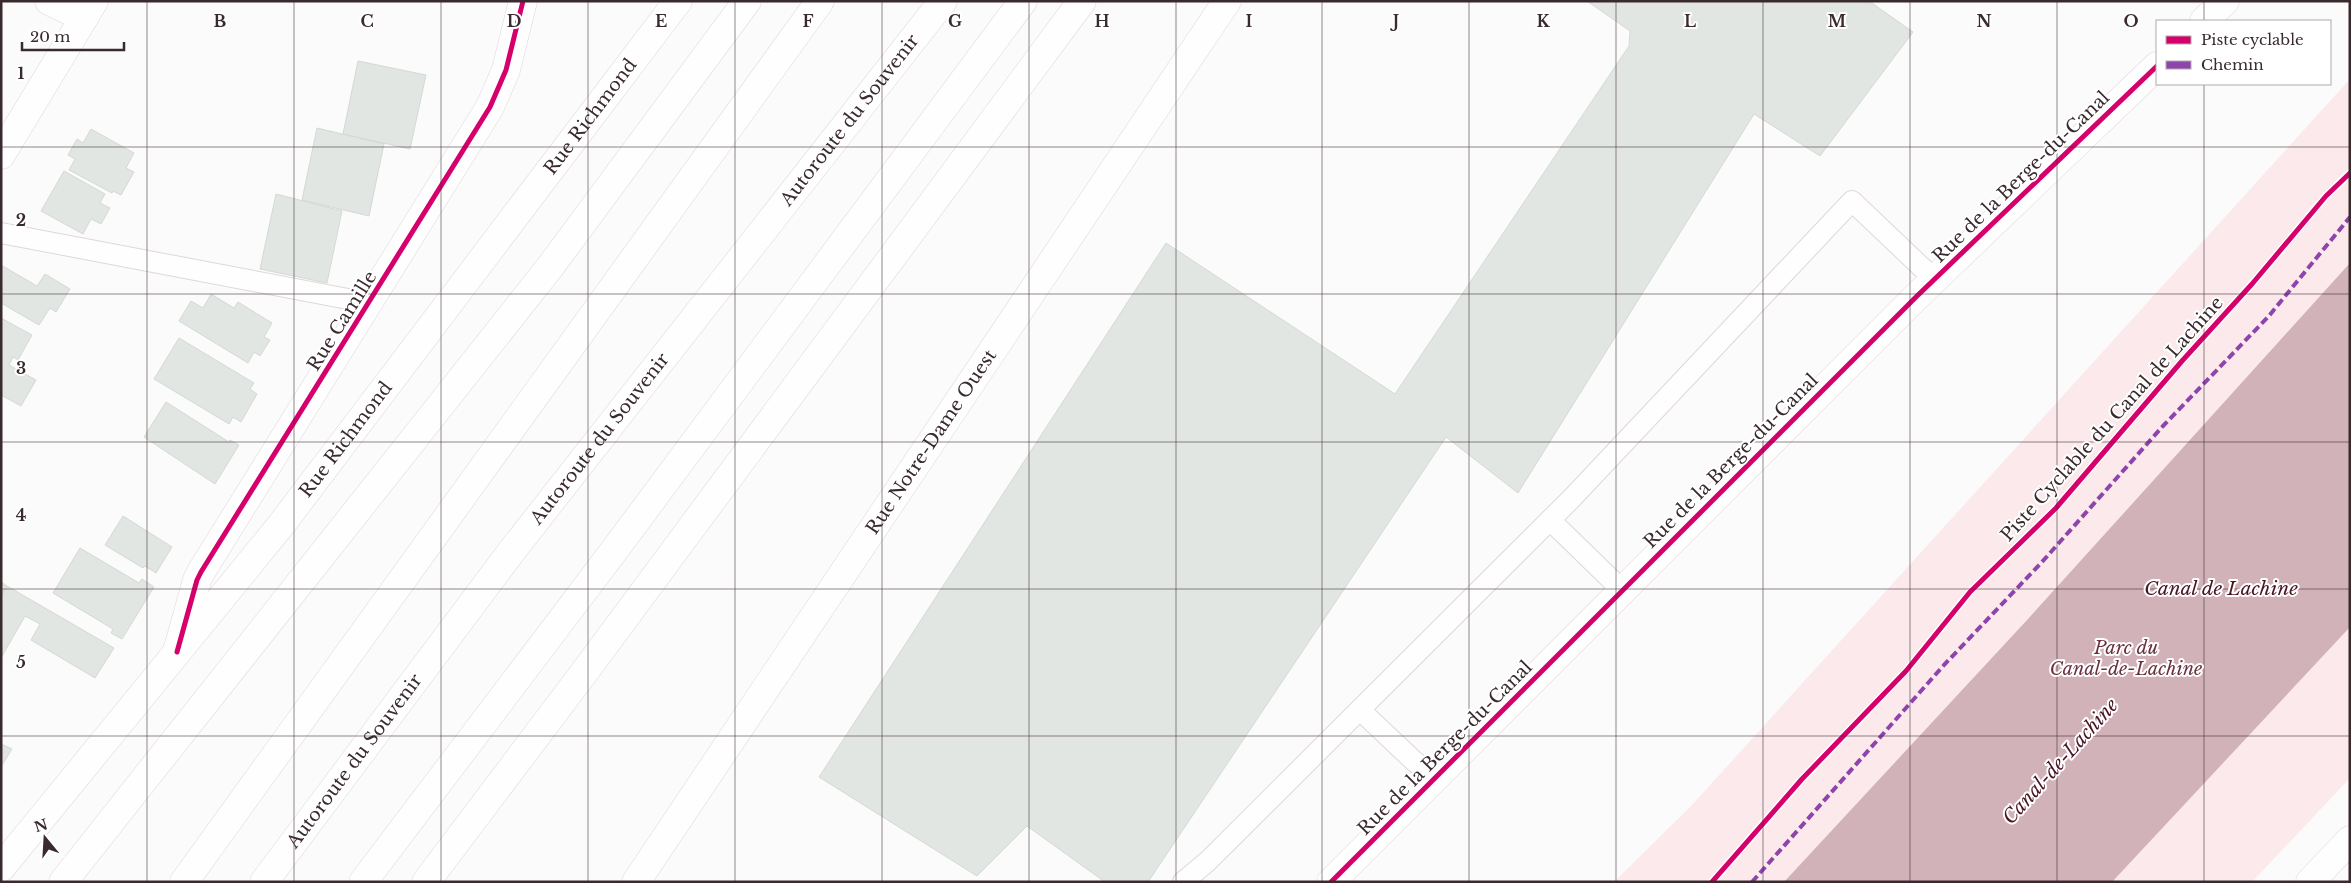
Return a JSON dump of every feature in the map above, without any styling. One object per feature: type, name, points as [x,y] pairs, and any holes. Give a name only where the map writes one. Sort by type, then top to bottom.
[{"type":"main road","points":[[1,155],[89,10],[49,1]]},
{"type":"main road","name":"Rue Camille","points":[[177,652],[197,580],[501,87],[523,1]]},
{"type":"main road","name":"Rue Richmond","points":[[1,868],[281,525],[678,1]]},
{"type":"main road","points":[[63,882],[550,267],[747,1]]},
{"type":"main road","points":[[184,882],[820,1]]},
{"type":"main road","name":"Autoroute du Souvenir","points":[[264,882],[511,552],[943,1]]},
{"type":"main road","points":[[363,882],[619,544],[1022,1]]},
{"type":"main road","points":[[426,882],[589,666],[1082,1]]},
{"type":"main road","name":"Rue Notre-Dame Ouest","points":[[636,882],[1227,1]]},
{"type":"main road","points":[[2205,20],[2225,1]]},
{"type":"main road","name":"Rue de la Berge-du-Canal","points":[[1331,882],[1934,279],[2156,67]]},
{"type":"main road","points":[[2310,882],[2350,840]]},
{"type":"lane","points":[[760,86],[828,1]]},
{"type":"lane","points":[[1183,882],[1208,861],[1550,520],[1852,200],[1934,279]]},
{"type":"lane","points":[[1,233],[339,297],[367,307]]},
{"type":"lane","points":[[1550,520],[1622,590]]},
{"type":"lane","points":[[1360,710],[1414,762],[1435,777]]},
{"type":"green space","name":"Parc du Canal-de-Lachine","points":[[2350,79],[2350,778],[2252,882],[1614,882],[1692,805]]},
{"type":"water","name":"Canal de Lachine","points":[[2350,263],[2350,627],[2112,882],[1784,882],[2028,619]]},
{"type":"building","points":[[1587,1],[1869,1],[1913,32],[1820,156],[1754,114],[1518,493],[1446,437],[1148,882],[1105,882],[1027,826],[977,876],[819,777],[1166,243],[1395,394],[1629,46],[1630,31]]},
{"type":"building","points":[[358,61],[426,75],[410,149],[343,134]]},
{"type":"building","points":[[317,128],[384,144],[369,216],[302,200]]},
{"type":"building","points":[[91,129],[134,153],[126,168],[134,172],[121,195],[113,191],[112,193],[69,170],[75,159],[68,155],[77,139],[83,143]]},
{"type":"building","points":[[64,171],[105,194],[100,203],[110,208],[101,224],[91,219],[83,234],[41,211]]},
{"type":"building","points":[[276,194],[342,211],[327,283],[260,269]]},
{"type":"building","points":[[1,265],[37,286],[45,274],[70,289],[56,312],[50,308],[39,325],[1,303]]},
{"type":"building","points":[[211,294],[234,308],[238,302],[272,323],[264,337],[270,340],[260,356],[254,352],[248,363],[179,321],[191,301],[203,308]]},
{"type":"building","points":[[1,318],[32,335],[18,360],[13,357],[9,365],[36,380],[21,406],[1,395]]},
{"type":"building","points":[[179,338],[254,383],[250,389],[257,394],[241,422],[233,417],[229,424],[154,379]]},
{"type":"building","points":[[166,402],[229,442],[230,440],[239,445],[215,484],[144,437]]},
{"type":"building","points":[[123,516],[172,547],[156,573],[145,566],[143,568],[105,545]]},
{"type":"building","points":[[80,548],[139,583],[142,579],[154,587],[122,639],[111,633],[113,629],[53,593]]},
{"type":"building","points":[[1,582],[7,586],[1,596]]},
{"type":"building","points":[[7,586],[114,648],[95,678],[31,640],[40,624],[25,616],[1,658],[1,596]]},
{"type":"building","points":[[1,744],[12,749],[1,767]]},
{"type":"marked path","points":[[1752,882],[1944,665],[2042,562],[2163,426],[2268,317],[2350,217]]},
{"type":"cycle path","points":[[177,652],[197,580],[201,572],[490,107],[506,70],[523,1]]},
{"type":"cycle path","points":[[1331,882],[1917,296],[2156,67]]},
{"type":"cycle path","name":"Piste Cyclable du Canal de Lachine","points":[[1712,882],[1802,779],[1906,671],[1970,592],[2056,508],[2182,361],[2252,284],[2326,196],[2350,173]]},
{"type":"water label","name":"Canal-de-Lachine","points":[[2060,761]]}]
